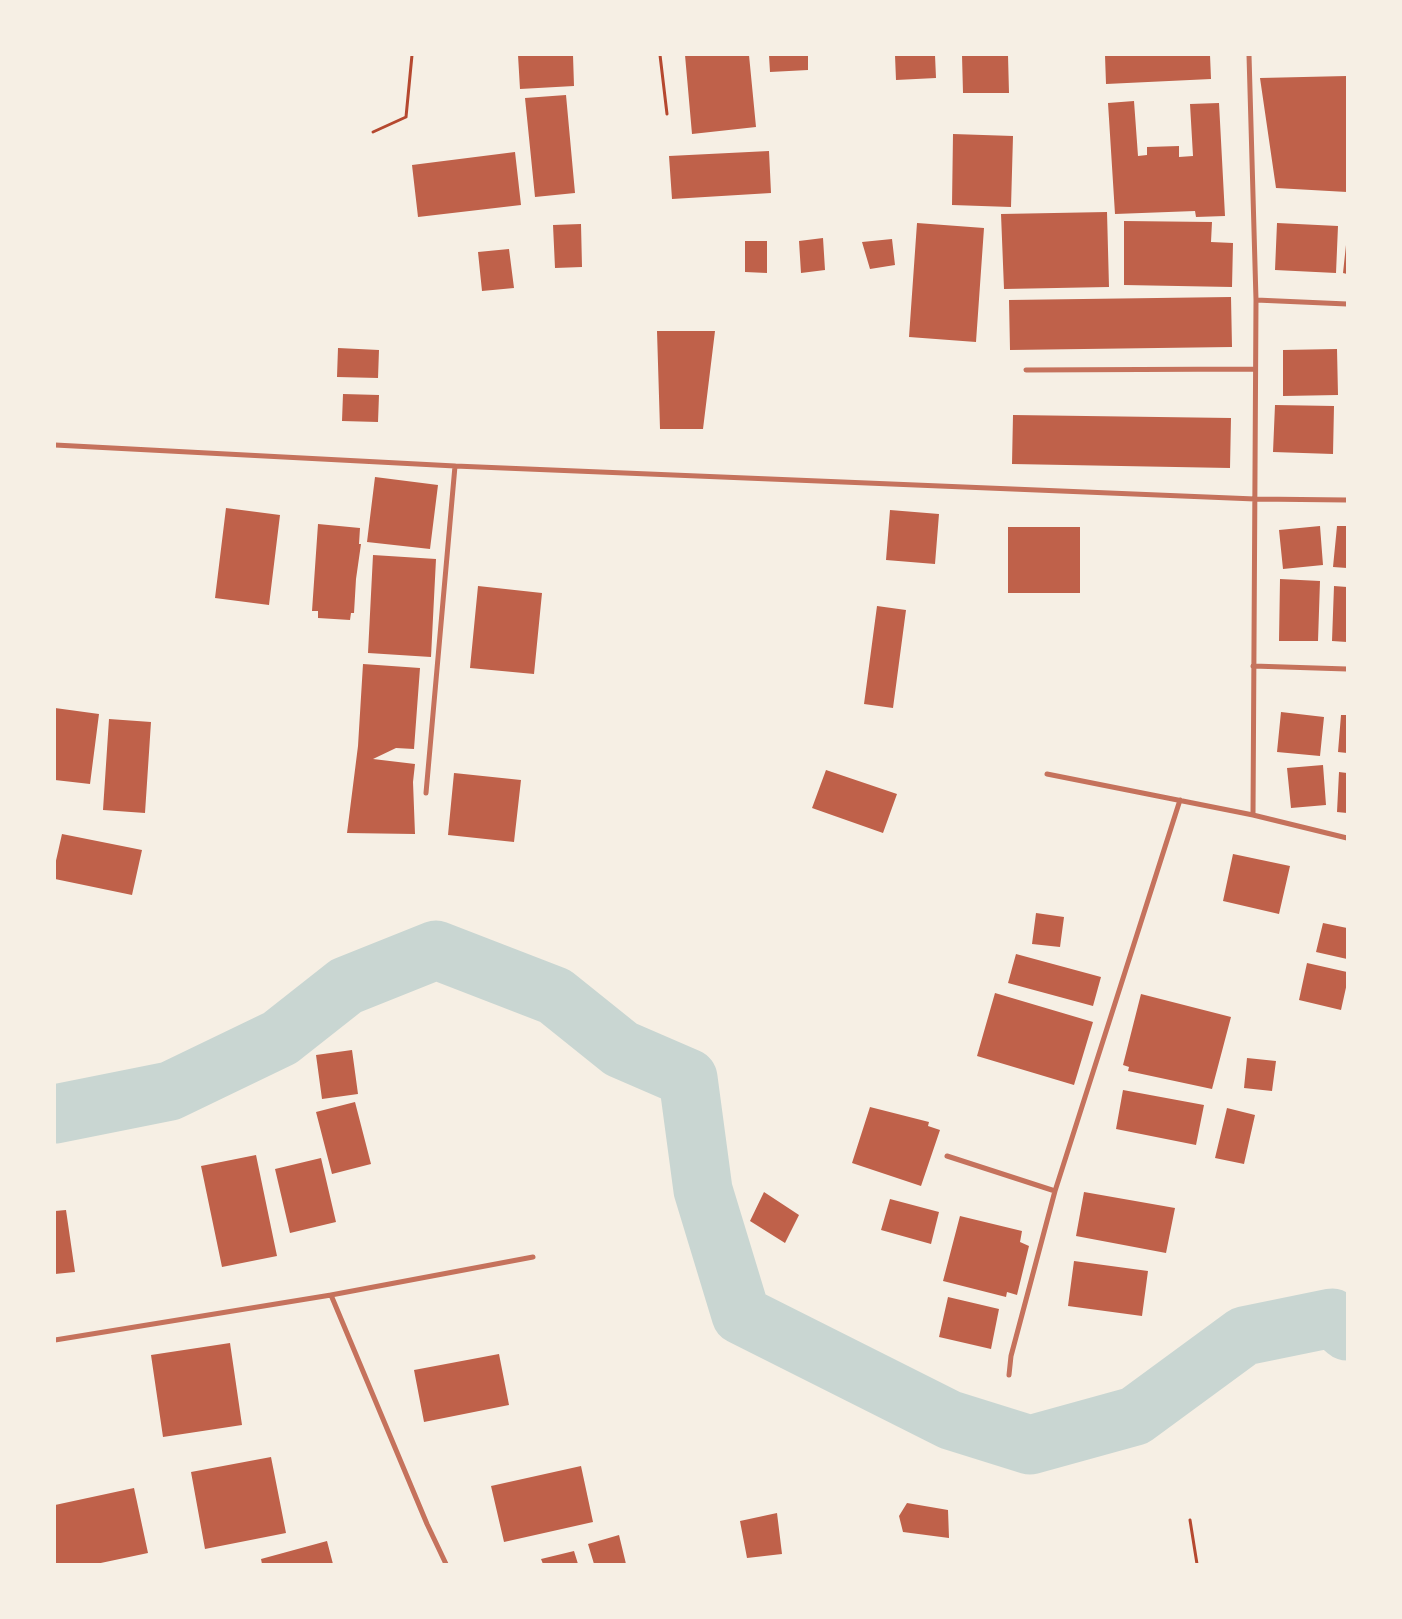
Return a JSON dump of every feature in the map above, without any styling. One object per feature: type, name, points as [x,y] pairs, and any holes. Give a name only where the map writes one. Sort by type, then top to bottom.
[{"type":"street","points":[[1249,55],[1256,300],[1253,815]]},
{"type":"street","points":[[1256,300],[1347,304]]},
{"type":"street","points":[[1026,370],[1255,369]]},
{"type":"street","points":[[55,445],[455,466],[1255,499],[1347,500]]},
{"type":"street","points":[[426,793],[455,466]]},
{"type":"street","points":[[1254,666],[1347,669]]},
{"type":"street","points":[[1047,774],[1253,815],[1347,838]]},
{"type":"street","points":[[1009,1375],[1011,1356],[1055,1191],[1180,800]]},
{"type":"street","points":[[947,1156],[1055,1191]]},
{"type":"street","points":[[55,1340],[331,1295],[533,1257]]},
{"type":"street","points":[[331,1295],[427,1524],[446,1564]]},
{"type":"path","points":[[373,132],[406,117],[412,55]]},
{"type":"path","points":[[660,55],[667,114]]},
{"type":"path","points":[[1190,1520],[1197,1564]]},
{"type":"building","points":[[518,55],[573,55],[574,86],[520,89]]},
{"type":"building","points":[[685,55],[749,55],[756,127],[692,134]]},
{"type":"building","points":[[769,55],[808,55],[808,70],[770,72]]},
{"type":"building","points":[[895,55],[935,55],[936,78],[896,80]]},
{"type":"building","points":[[962,55],[1008,55],[1009,93],[963,93]]},
{"type":"building","points":[[1105,55],[1210,55],[1211,79],[1106,84]]},
{"type":"building","points":[[1347,76],[1347,192],[1276,188],[1260,78]]},
{"type":"building","points":[[566,95],[575,193],[535,197],[525,98]]},
{"type":"building","points":[[1134,101],[1138,156],[1147,155],[1147,147],[1179,146],[1179,157],[1193,156],[1190,104],[1219,103],[1225,216],[1196,217],[1195,211],[1115,214],[1108,103]]},
{"type":"building","points":[[953,134],[1013,136],[1011,207],[952,205]]},
{"type":"building","points":[[769,151],[771,193],[672,199],[669,156]]},
{"type":"building","points":[[515,152],[521,205],[418,217],[412,165]]},
{"type":"building","points":[[1107,212],[1109,287],[1004,289],[1001,214]]},
{"type":"building","points":[[1124,221],[1212,222],[1211,242],[1233,243],[1232,287],[1124,285]]},
{"type":"building","points":[[917,223],[984,228],[976,342],[909,337]]},
{"type":"building","points":[[1277,223],[1338,226],[1336,273],[1275,270]]},
{"type":"building","points":[[581,224],[582,267],[555,268],[553,225]]},
{"type":"building","points":[[823,238],[825,270],[801,273],[799,241]]},
{"type":"building","points":[[892,239],[895,265],[870,269],[862,242]]},
{"type":"building","points":[[745,241],[767,241],[767,273],[745,272]]},
{"type":"building","points":[[1347,245],[1347,274],[1343,273]]},
{"type":"building","points":[[509,249],[514,288],[482,291],[478,252]]},
{"type":"building","points":[[1231,297],[1232,347],[1010,350],[1009,300]]},
{"type":"building","points":[[657,331],[715,331],[703,429],[660,429]]},
{"type":"building","points":[[338,348],[379,350],[378,378],[337,377]]},
{"type":"building","points":[[1337,349],[1338,395],[1283,396],[1283,350]]},
{"type":"building","points":[[343,394],[379,395],[378,422],[342,421]]},
{"type":"building","points":[[1275,405],[1334,406],[1333,454],[1273,452]]},
{"type":"building","points":[[1013,415],[1231,418],[1230,468],[1012,464]]},
{"type":"building","points":[[375,477],[438,485],[430,549],[367,542]]},
{"type":"building","points":[[226,508],[280,515],[269,605],[215,598]]},
{"type":"building","points":[[890,510],[939,514],[935,564],[886,560]]},
{"type":"building","points":[[318,524],[360,528],[359,544],[361,544],[354,613],[351,613],[350,620],[318,618],[318,611],[312,611]]},
{"type":"building","points":[[1320,526],[1323,565],[1283,569],[1279,530]]},
{"type":"building","points":[[1337,526],[1347,526],[1347,568],[1333,567]]},
{"type":"building","points":[[1008,527],[1080,527],[1080,593],[1008,593]]},
{"type":"building","points":[[373,555],[436,559],[431,657],[368,653]]},
{"type":"building","points":[[1280,579],[1320,581],[1318,641],[1279,641]]},
{"type":"building","points":[[478,586],[542,593],[534,674],[470,668]]},
{"type":"building","points":[[1334,586],[1347,587],[1347,642],[1332,641]]},
{"type":"building","points":[[877,606],[906,610],[893,708],[864,704]]},
{"type":"building","points":[[363,664],[420,668],[414,749],[396,748],[373,759],[415,764],[413,782],[415,834],[347,833],[358,746]]},
{"type":"building","points":[[55,708],[99,714],[90,784],[55,780]]},
{"type":"building","points":[[1281,712],[1324,717],[1320,756],[1277,752]]},
{"type":"building","points":[[1341,715],[1347,715],[1347,753],[1338,752]]},
{"type":"building","points":[[109,719],[151,722],[145,813],[103,810]]},
{"type":"building","points":[[1323,765],[1326,805],[1291,808],[1287,768]]},
{"type":"building","points":[[826,770],[897,794],[883,833],[812,808]]},
{"type":"building","points":[[1339,772],[1347,773],[1347,813],[1337,812]]},
{"type":"building","points":[[454,773],[521,780],[514,842],[448,835]]},
{"type":"building","points":[[62,834],[142,850],[132,895],[55,879],[55,865]]},
{"type":"building","points":[[1233,854],[1290,866],[1279,914],[1223,901]]},
{"type":"building","points":[[1036,913],[1064,917],[1060,947],[1032,944]]},
{"type":"building","points":[[1323,923],[1347,928],[1347,959],[1316,952]]},
{"type":"building","points":[[1016,954],[1101,977],[1093,1006],[1008,983]]},
{"type":"building","points":[[1307,963],[1347,972],[1347,983],[1341,1010],[1299,1000]]},
{"type":"building","points":[[995,993],[1093,1022],[1074,1085],[977,1056]]},
{"type":"building","points":[[1141,994],[1231,1017],[1212,1089],[1128,1071],[1129,1067],[1123,1065]]},
{"type":"building","points":[[352,1050],[358,1094],[322,1099],[316,1055]]},
{"type":"building","points":[[1247,1058],[1276,1061],[1272,1091],[1244,1088]]},
{"type":"building","points":[[1123,1090],[1204,1105],[1196,1145],[1116,1129]]},
{"type":"building","points":[[355,1102],[371,1164],[332,1174],[316,1112]]},
{"type":"building","points":[[870,1107],[929,1122],[928,1126],[940,1130],[921,1186],[852,1163]]},
{"type":"building","points":[[1227,1108],[1255,1115],[1244,1164],[1215,1158]]},
{"type":"building","points":[[256,1155],[277,1256],[222,1267],[201,1166]]},
{"type":"building","points":[[321,1158],[336,1222],[290,1233],[275,1169]]},
{"type":"building","points":[[764,1192],[799,1215],[785,1243],[750,1221]]},
{"type":"building","points":[[1084,1192],[1175,1208],[1166,1253],[1076,1236]]},
{"type":"building","points":[[890,1199],[939,1212],[931,1244],[881,1230]]},
{"type":"building","points":[[66,1210],[75,1272],[55,1274],[55,1211]]},
{"type":"building","points":[[960,1216],[1022,1231],[1020,1242],[1029,1246],[1017,1295],[1007,1292],[1006,1297],[943,1281]]},
{"type":"building","points":[[1074,1261],[1148,1271],[1142,1316],[1068,1306]]},
{"type":"building","points":[[948,1297],[999,1309],[991,1349],[939,1337]]},
{"type":"building","points":[[230,1343],[242,1425],[163,1437],[151,1355]]},
{"type":"building","points":[[499,1354],[509,1405],[424,1422],[414,1370]]},
{"type":"building","points":[[271,1457],[286,1533],[205,1549],[191,1472]]},
{"type":"building","points":[[581,1466],[593,1522],[504,1542],[491,1486]]},
{"type":"building","points":[[134,1488],[148,1553],[96,1564],[55,1564],[55,1505]]},
{"type":"building","points":[[907,1503],[948,1510],[949,1538],[903,1532],[899,1516]]},
{"type":"building","points":[[777,1513],[782,1554],[747,1558],[740,1521]]},
{"type":"building","points":[[619,1535],[626,1564],[594,1564],[588,1544]]},
{"type":"building","points":[[327,1541],[333,1564],[262,1564],[261,1559]]},
{"type":"building","points":[[574,1551],[578,1564],[543,1564],[541,1559]]},
{"type":"waterway","points":[[55,1114],[170,1091],[280,1038],[346,986],[436,950],[555,996],[621,1049],[688,1078],[703,1190],[741,1315],[950,1420],[1030,1445],[1135,1416],[1244,1336],[1332,1318],[1347,1331]]}]
